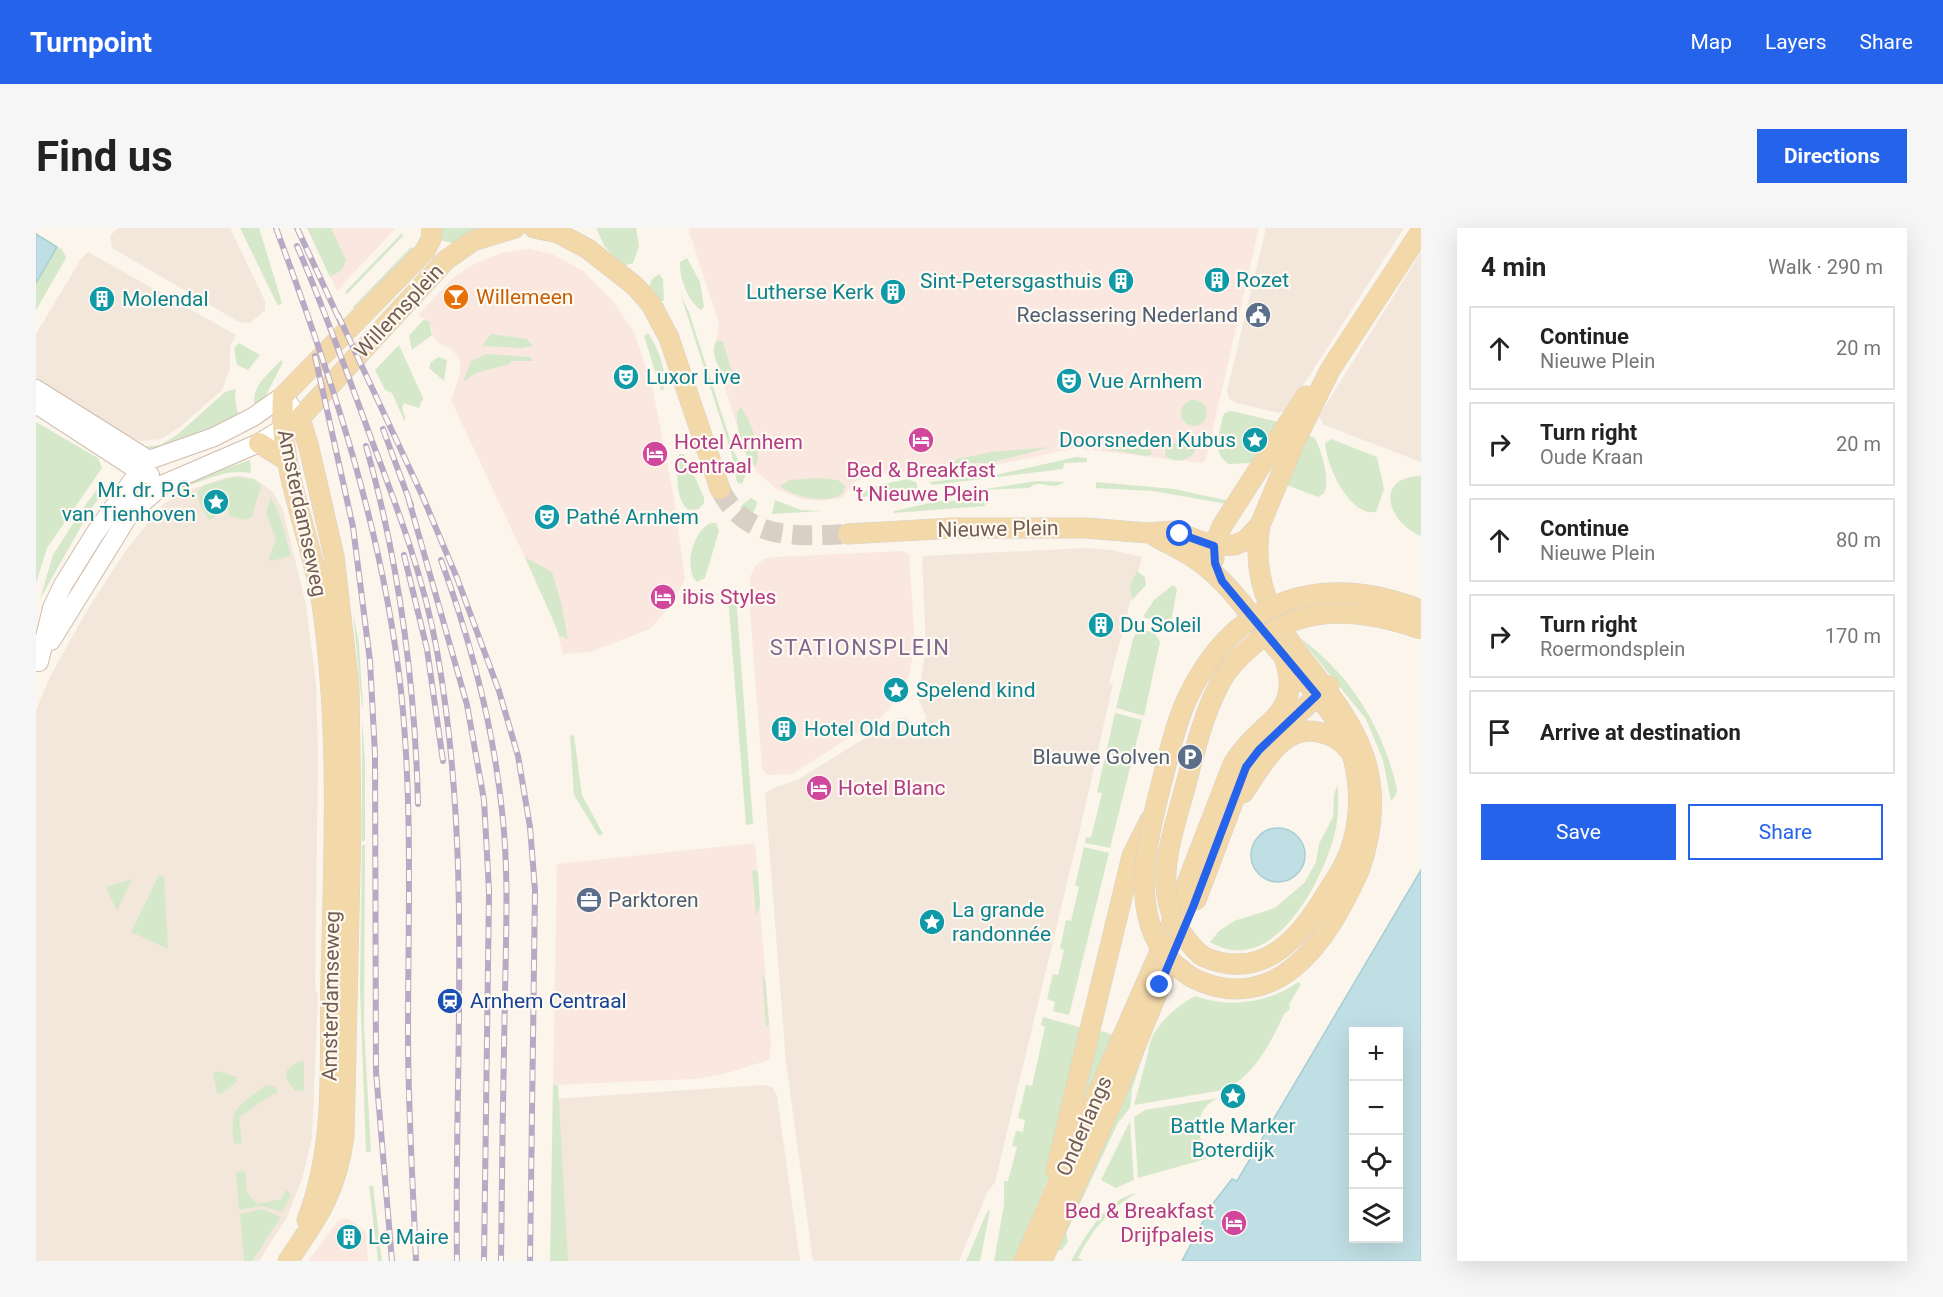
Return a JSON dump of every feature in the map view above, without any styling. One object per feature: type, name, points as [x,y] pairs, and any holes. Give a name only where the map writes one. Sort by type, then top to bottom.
[{"type":"main road","name":"Willemsplein","points":[[283,396],[425,251],[431,239],[432,228]]},
{"type":"main road","name":"Willemsplein","points":[[300,418],[446,260],[473,241],[514,228]]},
{"type":"main road","points":[[534,228],[558,233],[603,260],[639,290],[659,316],[669,338],[720,489]]},
{"type":"main road","points":[[1421,231],[1330,370],[1262,517],[1257,553],[1267,595],[1289,637],[1323,690],[1352,753],[1358,783],[1355,831],[1350,853],[1311,920],[1288,945],[1271,956],[1240,965],[1221,963],[1202,956],[1187,942],[1170,914],[1165,887],[1166,870],[1198,736],[1220,682],[1243,653],[1259,640],[1295,620],[1333,612],[1354,613],[1376,615],[1421,629]]},
{"type":"main road","points":[[1222,581],[1215,563],[1214,546],[1222,526],[1319,378],[1330,370]]},
{"type":"main road","points":[[36,389],[148,470]]},
{"type":"main road","name":"Amsterdamseweg","points":[[283,396],[300,418],[334,556],[346,647],[351,755],[348,1038],[344,1137],[335,1183],[324,1208],[288,1261]]},
{"type":"main road","name":"Amsterdamseweg","points":[[283,396],[281,431],[286,460],[315,567],[333,691],[335,771],[328,1134],[321,1175],[308,1218],[288,1261]]},
{"type":"main road","points":[[38,665],[56,600],[76,561],[126,487],[148,470],[253,417],[283,396]]},
{"type":"main road","points":[[36,404],[117,455],[148,470],[181,474]]},
{"type":"main road","points":[[132,512],[164,484],[181,474],[258,443],[300,418]]},
{"type":"main road","points":[[258,443],[286,460]]},
{"type":"main road","points":[[117,455],[125,471],[126,487]]},
{"type":"main road","points":[[38,665],[68,610],[132,512],[148,470]]},
{"type":"main road","name":"Nieuwe Plein","points":[[848,534],[954,528],[1086,528],[1148,533],[1173,531],[1214,546],[1235,545],[1246,540],[1262,517]]},
{"type":"main road","name":"Nieuwe Plein","points":[[1148,533],[1189,554],[1222,581],[1284,657],[1323,690]]},
{"type":"main road","points":[[1323,690],[1349,710],[1363,736],[1375,774],[1378,810],[1371,843],[1353,883],[1322,937],[1300,962],[1285,974],[1254,987],[1227,990],[1215,988],[1191,977],[1171,961],[1159,944],[1147,909],[1146,854],[1177,727],[1188,697],[1210,660],[1240,628],[1264,611],[1288,600],[1322,593],[1362,593],[1387,598],[1421,610]]},
{"type":"main road","points":[[1150,993],[1233,764],[1243,748],[1287,704],[1290,679],[1284,657]]},
{"type":"main road","points":[[1150,993],[1227,818],[1246,767],[1253,757],[1323,690]]},
{"type":"main road","points":[[1227,818],[1263,764],[1290,736],[1312,731],[1329,735],[1344,744],[1352,753]]},
{"type":"main road","points":[[1047,1208],[1132,856],[1155,810]]},
{"type":"main road","name":"Onderlangs","points":[[1024,1261],[1150,993]]},
{"type":"main road","name":"Onderlangs","points":[[1042,1261],[1150,993]]},
{"type":"main road","points":[[330,1024],[348,1038]]},
{"type":"shaded area","points":[[118,228],[230,228],[265,301],[265,310],[250,323],[239,322],[112,248],[110,236]]},
{"type":"shaded area","points":[[310,228],[396,228],[337,291]]},
{"type":"shaded area","points":[[688,228],[1259,228],[1206,459],[1202,463],[1075,448],[991,466],[882,473],[856,481],[842,498],[821,501],[802,499],[778,490],[758,473],[746,455],[714,353],[719,323]]},
{"type":"shaded area","points":[[1266,228],[1404,228],[1288,409],[1279,413],[1236,403],[1229,398],[1227,391]]},
{"type":"shaded area","points":[[528,249],[552,254],[583,271],[612,300],[634,332],[653,390],[674,499],[685,579],[672,604],[650,629],[590,652],[563,654],[555,622],[451,400],[460,373],[460,360],[451,348],[441,345],[432,335],[432,329],[426,320],[418,315],[452,279],[468,267],[501,253]]},
{"type":"shaded area","points":[[88,252],[236,335],[230,346],[230,369],[222,390],[180,427],[161,439],[141,441],[118,432],[36,382],[36,334],[81,259]]},
{"type":"shaded area","points":[[1421,252],[1421,462],[1324,425],[1319,416]]},
{"type":"shaded area","points":[[241,476],[255,479],[273,492],[283,510],[306,605],[316,684],[318,756],[315,989],[318,995],[312,1137],[302,1179],[287,1217],[259,1261],[36,1261],[36,710],[50,677],[86,612],[125,552],[163,504],[190,490],[227,477]]},
{"type":"shaded area","points":[[1087,548],[1111,550],[1142,557],[1109,683],[1113,684],[1080,829],[995,1182],[987,1193],[959,1261],[813,1261],[786,1062],[765,794],[771,789],[797,780],[898,718],[906,718],[914,726],[927,718],[918,699],[926,648],[922,556]]},
{"type":"shaded area","points":[[903,551],[909,555],[915,643],[909,677],[900,695],[882,717],[792,774],[768,775],[762,769],[750,611],[750,577],[755,566],[764,559],[776,557]]},
{"type":"shaded area","points":[[755,843],[771,1045],[769,1060],[724,1074],[694,1079],[553,1085],[557,864]]},
{"type":"shaded area","points":[[765,1085],[773,1088],[777,1096],[800,1261],[553,1261],[553,1099]]},
{"type":"shaded area","name":"Le Maire","points":[[347,1218],[366,1232],[368,1261],[308,1261],[338,1221]]},
{"type":"green space","points":[[240,228],[259,228],[282,303],[278,306]]},
{"type":"green space","points":[[307,228],[331,228],[346,260],[342,270],[330,277]]},
{"type":"green space","points":[[440,228],[483,228],[456,244],[440,240]]},
{"type":"green space","points":[[596,228],[636,228],[639,246],[633,263],[623,266],[605,247]]},
{"type":"green space","points":[[402,233],[403,236],[347,294],[345,292]]},
{"type":"green space","points":[[57,247],[62,249],[66,258],[36,310],[36,283]]},
{"type":"green space","points":[[411,247],[418,252],[357,310],[353,307]]},
{"type":"green space","points":[[687,258],[700,282],[704,307],[701,310],[688,295],[683,282],[680,262]]},
{"type":"green space","points":[[659,274],[663,279],[664,301],[659,301],[649,287],[652,279]]},
{"type":"green space","points":[[681,296],[689,312],[734,452],[746,474],[742,484],[737,482],[732,455]]},
{"type":"green space","points":[[423,320],[429,321],[432,335],[412,350],[409,336]]},
{"type":"green space","points":[[648,333],[662,361],[665,377],[663,391],[644,336]]},
{"type":"green space","points":[[491,334],[527,339],[533,346],[522,348],[482,346]]},
{"type":"green space","points":[[717,340],[723,342],[734,378],[731,381],[716,362],[714,351]]},
{"type":"green space","points":[[239,343],[260,355],[248,370],[237,365],[234,348]]},
{"type":"green space","points":[[399,345],[423,398],[419,408],[404,403],[402,408],[406,419],[404,420],[392,393],[385,390],[375,370]]},
{"type":"green space","points":[[487,354],[530,357],[533,361],[511,361],[510,364],[476,373],[463,382],[471,361]]},
{"type":"green space","points":[[439,357],[447,360],[444,381],[429,368],[431,362]]},
{"type":"green space","points":[[281,360],[283,362],[265,397],[255,408],[255,393],[258,387]]},
{"type":"green space","points":[[236,389],[235,398],[239,420],[156,449],[144,447],[160,445],[177,435],[225,392]]},
{"type":"green space","points":[[1194,400],[1203,404],[1207,413],[1203,422],[1194,426],[1185,422],[1181,413],[1185,404]]},
{"type":"green space","points":[[741,407],[754,436],[758,453],[756,466],[747,457],[739,434],[737,412]]},
{"type":"green space","points":[[1232,411],[1282,423],[1250,463],[1229,464],[1220,454],[1218,442],[1223,416],[1226,412]]},
{"type":"green space","points":[[36,422],[98,458],[102,468],[47,548],[36,583]]},
{"type":"green space","points":[[1306,435],[1315,438],[1325,466],[1325,489],[1318,497],[1284,484]]},
{"type":"green space","points":[[1131,438],[1147,445],[1152,454],[1146,456],[1106,449],[1108,441]]},
{"type":"green space","points":[[1187,439],[1194,440],[1197,446],[1192,455],[1184,460],[1174,460],[1165,456],[1166,446]]},
{"type":"green space","points":[[1331,439],[1377,457],[1384,489],[1376,512],[1366,511],[1357,506],[1341,487],[1326,452],[1325,443]]},
{"type":"green space","points":[[1051,447],[991,463],[954,463],[957,459],[991,452]]},
{"type":"green space","points":[[679,454],[684,454],[704,497],[704,503],[699,509],[689,510],[681,500],[677,476]]},
{"type":"green space","points":[[1076,457],[1087,458],[1087,462],[1064,463],[1063,469],[933,485],[929,482],[1000,474]]},
{"type":"green space","points":[[250,460],[251,473],[220,475],[170,492],[178,485]]},
{"type":"green space","points":[[1421,476],[1421,536],[1400,521],[1394,512],[1391,492],[1396,484],[1406,478]]},
{"type":"green space","points":[[234,477],[253,479],[261,485],[252,517],[246,520],[229,516],[229,510],[220,506],[219,510],[214,511],[215,517],[209,520],[199,503],[198,491],[204,485]]},
{"type":"green space","points":[[820,478],[838,480],[845,486],[844,492],[830,499],[821,499],[793,494],[780,486],[789,480]]},
{"type":"green space","points":[[908,479],[917,483],[917,488],[862,497],[857,495],[879,485]]},
{"type":"green space","points":[[1037,481],[1065,482],[1056,486],[1039,484],[1029,488],[979,490]]},
{"type":"green space","points":[[1096,482],[1174,489],[1234,502],[1233,505],[1153,491],[1096,488]]},
{"type":"green space","points":[[102,483],[107,487],[89,512],[83,508]]},
{"type":"green space","points":[[271,497],[280,516],[291,556],[271,561],[269,559],[276,539],[266,513]]},
{"type":"green space","points":[[751,498],[757,502],[754,511],[750,516],[740,517],[741,506]]},
{"type":"green space","points":[[775,500],[801,510],[823,511],[772,514]]},
{"type":"green space","points":[[984,500],[985,506],[894,513],[894,511],[939,501]]},
{"type":"green space","points":[[81,511],[87,516],[40,599],[53,555]]},
{"type":"green space","points":[[711,523],[716,523],[719,531],[705,578],[697,582],[691,568],[692,550],[699,533]]},
{"type":"green space","points":[[525,557],[552,572],[568,639],[560,636]]},
{"type":"green space","points":[[1137,571],[1145,577],[1146,585],[1132,600],[1130,585]]},
{"type":"green space","points":[[1173,585],[1177,589],[1171,622],[1145,618],[1144,615],[1154,600]]},
{"type":"green space","points":[[728,596],[736,596],[753,824],[746,825]]},
{"type":"green space","points":[[353,613],[359,644],[363,707],[362,707]]},
{"type":"green space","points":[[1141,630],[1154,632],[1160,642],[1144,716],[1116,708],[1133,639]]},
{"type":"green space","points":[[1300,638],[1335,669],[1374,724],[1397,789],[1391,801],[1383,760],[1366,719]]},
{"type":"green space","points":[[1115,713],[1142,720],[1110,848],[1085,843],[1086,837],[1091,838],[1102,793],[1097,792]]},
{"type":"green space","points":[[362,720],[365,761],[365,841],[362,841]]},
{"type":"green space","points":[[570,735],[574,736],[582,795],[603,834],[599,836],[574,795]]},
{"type":"green space","points":[[1338,785],[1337,824],[1327,856],[1318,878],[1290,921],[1273,937],[1254,948],[1233,950],[1210,942],[1219,931],[1234,921],[1275,908],[1305,882],[1316,862],[1319,844],[1333,817],[1334,794]]},
{"type":"green space","points":[[362,845],[365,845],[364,1027],[371,1152],[366,1152],[360,989]]},
{"type":"green space","points":[[1084,847],[1109,853],[1069,1015],[1053,1011],[1055,1002],[1047,999],[1053,974],[1058,975],[1064,950],[1060,948],[1066,920],[1071,921],[1079,887],[1075,885]]},
{"type":"green space","points":[[752,870],[758,871],[760,905],[756,916]]},
{"type":"green space","points":[[159,875],[164,876],[168,949],[131,932]]},
{"type":"green space","points":[[132,879],[117,911],[106,887]]},
{"type":"green space","points":[[762,974],[765,979],[769,1024],[766,1028]]},
{"type":"green space","points":[[1298,982],[1301,984],[1289,1004],[1290,1009],[1284,1014],[1267,1047],[1252,1068],[1233,1085],[1223,1090],[1134,1105],[1153,1035],[1164,1020],[1179,1006],[1195,996],[1221,1002],[1248,1002],[1274,995]]},
{"type":"green space","points":[[1043,1017],[1083,1028],[1055,1162],[1014,1261],[994,1261],[1004,1205],[1004,1181],[1008,1181],[1017,1147],[1012,1146],[1016,1131],[1023,1132],[1025,1120],[1018,1118],[1026,1085],[1032,1086],[1045,1027],[1041,1025]]},
{"type":"green space","points":[[1098,1030],[1119,1037],[1066,1161]]},
{"type":"green space","points":[[1141,1045],[1146,1047],[1132,1089],[1130,1108],[1118,1123],[1066,1233],[1068,1242],[1062,1250],[1057,1251]]},
{"type":"green space","points":[[299,1061],[304,1061],[304,1090],[295,1091],[286,1078],[287,1070]]},
{"type":"green space","points":[[216,1071],[237,1077],[237,1082],[220,1095],[217,1093],[213,1073]]},
{"type":"green space","points":[[266,1085],[275,1087],[278,1093],[239,1117],[242,1143],[234,1144],[233,1121],[238,1108]]},
{"type":"green space","points":[[553,1085],[558,1085],[568,1261],[550,1261]]},
{"type":"green space","points":[[1218,1098],[1203,1110],[1199,1127],[1203,1143],[1208,1151],[1216,1156],[1138,1178],[1134,1117],[1145,1110]]},
{"type":"green space","points":[[1130,1121],[1134,1180],[1116,1188],[1101,1180]]},
{"type":"green space","points":[[245,1171],[247,1192],[257,1204],[282,1199],[286,1189],[291,1195],[282,1212],[262,1206],[239,1210],[236,1172]]},
{"type":"green space","points":[[369,1186],[373,1186],[382,1261],[378,1261]]},
{"type":"green space","points":[[1137,1193],[1110,1213],[1096,1229],[1078,1258],[1083,1261],[1071,1261],[1090,1230],[1106,1210]]},
{"type":"green space","points":[[262,1209],[281,1217],[252,1261],[244,1261],[240,1214]]},
{"type":"green space","points":[[990,1210],[980,1261],[966,1261],[987,1212]]},
{"type":"water","points":[[36,234],[57,247],[36,283]]},
{"type":"water","points":[[1278,828],[1288,830],[1297,836],[1303,845],[1305,855],[1303,865],[1297,874],[1288,880],[1278,882],[1268,880],[1259,874],[1253,865],[1251,855],[1253,845],[1259,836],[1268,830]]},
{"type":"water","points":[[1421,870],[1421,1261],[1182,1261],[1211,1206],[1232,1179],[1237,1181]]},
{"type":"tunnel","points":[[720,489],[731,506],[744,519],[759,527],[792,535],[848,534]]},
{"type":"railway","points":[[276,228],[317,341],[353,456],[382,572],[393,631],[401,691],[407,777],[408,1062],[416,1261]]},
{"type":"railway","points":[[297,228],[341,323]]},
{"type":"railway","points":[[297,246],[336,343],[401,519],[418,571],[437,651],[448,727],[455,803],[458,879],[457,1261]]},
{"type":"railway","points":[[338,315],[422,495],[457,578],[499,691],[518,756],[530,827],[535,890],[530,1261]]},
{"type":"railway","points":[[315,356],[353,527],[370,661],[375,754],[376,1072],[392,1261]]},
{"type":"railway","points":[[383,429],[411,505]]},
{"type":"railway","points":[[366,446],[388,534],[403,624],[413,714],[418,804]]},
{"type":"railway","points":[[408,497],[467,705],[484,800],[489,891],[484,1261]]},
{"type":"railway","points":[[404,555],[427,649],[443,761]]},
{"type":"railway","points":[[441,560],[462,622],[487,715],[498,779],[504,834],[506,925],[501,1261]]},
{"type":"place","name":"Rozet","points":[[1217,280]]},
{"type":"place","name":"Sint-Petersgasthuis","points":[[1121,281]]},
{"type":"place","name":"Lutherse Kerk","points":[[893,292]]},
{"type":"place","name":"Willemeen","points":[[456,297]]},
{"type":"place","name":"Molendal","points":[[102,299]]},
{"type":"place","name":"Reclassering Nederland","points":[[1258,315]]},
{"type":"place","name":"Luxor Live","points":[[626,377]]},
{"type":"place","name":"Vue Arnhem","points":[[1069,381]]},
{"type":"place","name":"Bed & Breakfast 't Nieuwe Plein","points":[[921,440]]},
{"type":"place","name":"Doorsneden Kubus","points":[[1255,440]]},
{"type":"place","name":"Hotel Arnhem Centraal","points":[[655,454]]},
{"type":"place","name":"Mr. dr. P.G. van Tienhoven","points":[[216,502]]},
{"type":"place","name":"Pathé Arnhem","points":[[547,517]]},
{"type":"place","name":"ibis Styles","points":[[663,597]]},
{"type":"place","name":"Du Soleil","points":[[1101,625]]},
{"type":"place","name":"Spelend kind","points":[[896,690]]},
{"type":"place","name":"Hotel Old Dutch","points":[[784,729]]},
{"type":"place","name":"Blauwe Golven","points":[[1190,757]]},
{"type":"place","name":"Hotel Blanc","points":[[819,788]]},
{"type":"place","name":"Parktoren","points":[[589,900]]},
{"type":"place","name":"La grande randonnée","points":[[932,922]]},
{"type":"place","name":"Arnhem Centraal","points":[[450,1001]]},
{"type":"place","name":"Battle Marker Boterdijk","points":[[1233,1096]]},
{"type":"place","name":"Bed & Breakfast Drijfpaleis","points":[[1234,1223]]},
{"type":"place","name":"Le Maire","points":[[349,1237]]},
{"type":"district","name":"STATIONSPLEIN","points":[[860,647]]},
{"type":"route","points":[[1160,985],[1193,907],[1246,767],[1259,750],[1317,695],[1222,581],[1215,563],[1214,546],[1180,534]]}]
